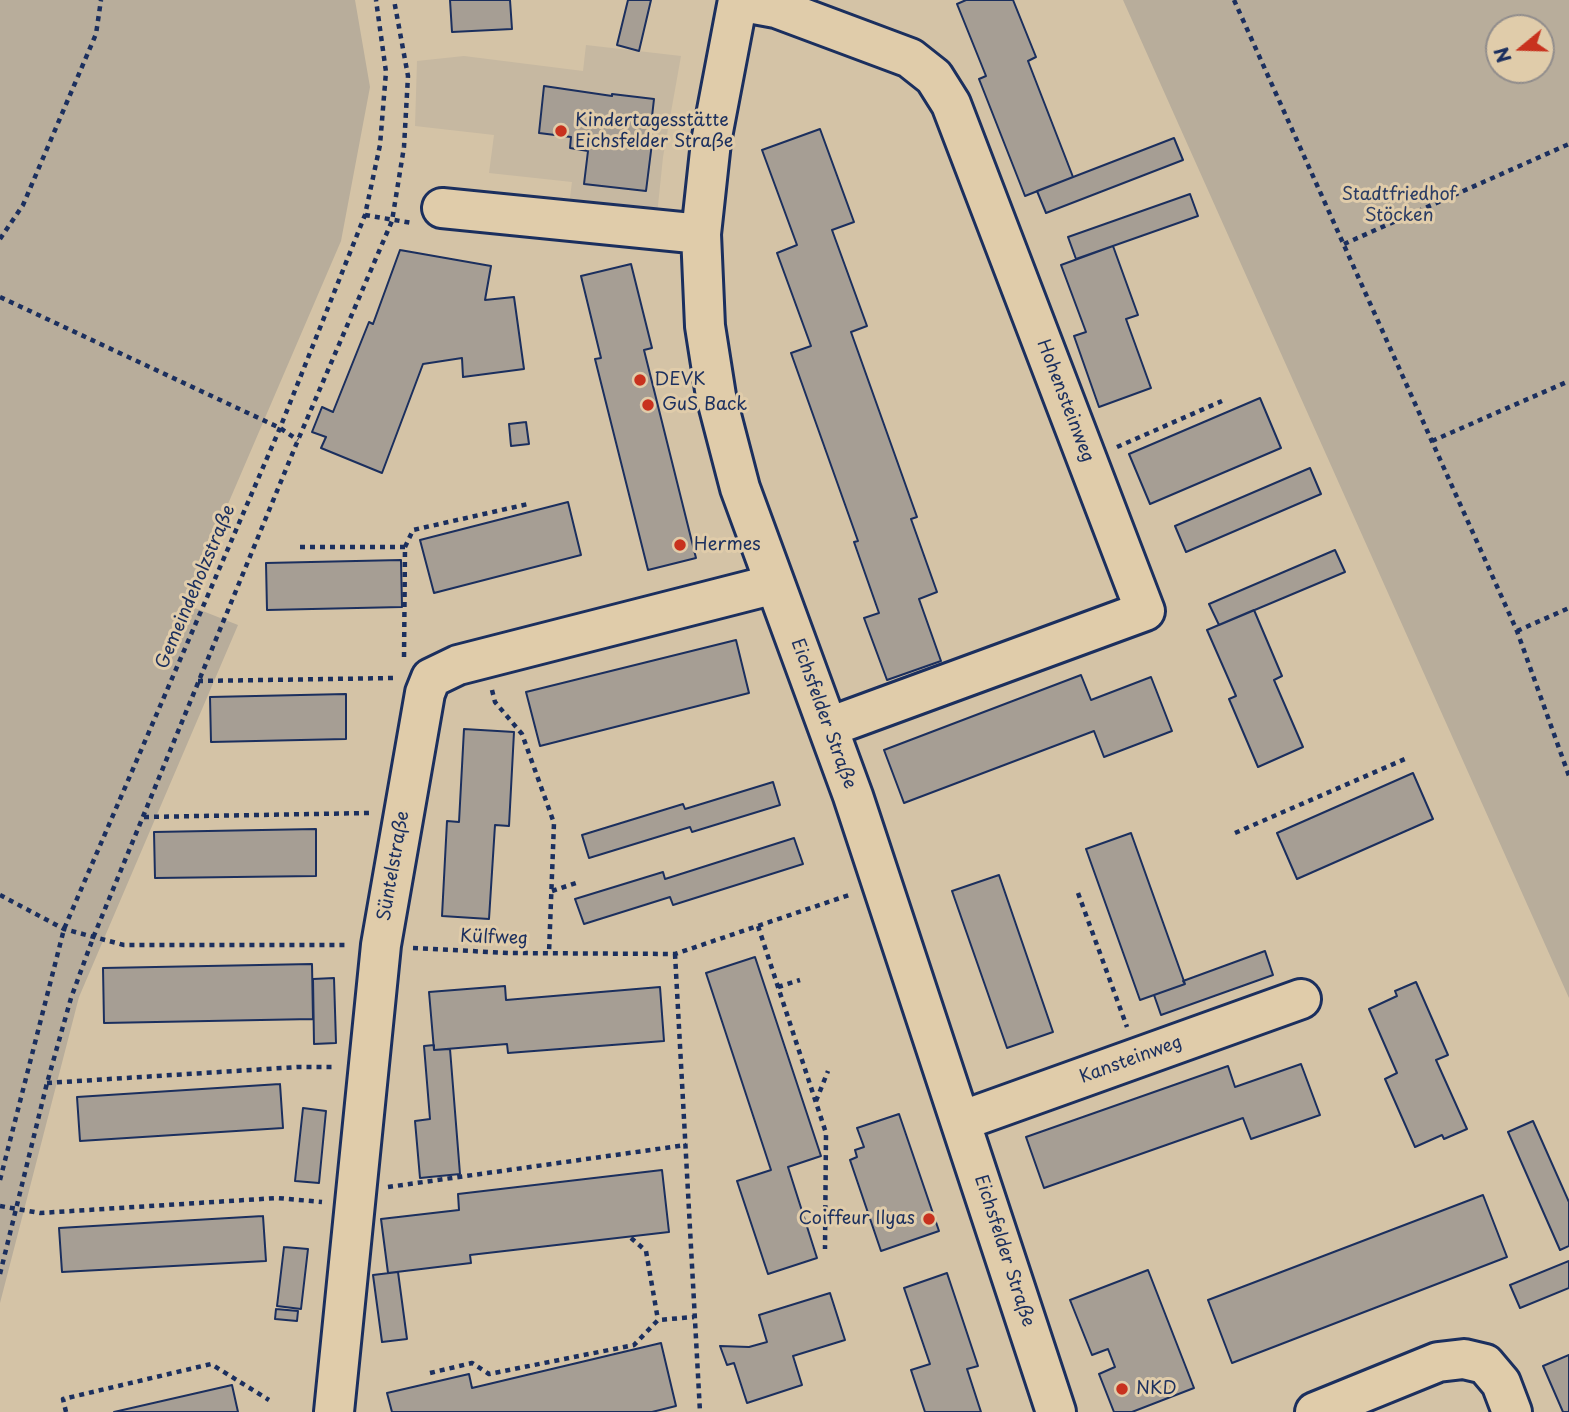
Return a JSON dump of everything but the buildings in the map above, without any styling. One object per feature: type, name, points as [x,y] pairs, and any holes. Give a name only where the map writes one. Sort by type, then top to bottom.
[{"type":"street","name":"Eichsfelder Straße","points":[[738,0],[710,142],[701,234],[705,326],[716,396],[740,488],[829,727],[883,883],[1056,1412]]},
{"type":"street","name":"Hohensteinweg","points":[[738,0],[776,8],[909,58],[934,77],[951,104],[1145,611],[829,727]]},
{"type":"street","points":[[442,208],[701,234]]},
{"type":"street","points":[[418,678],[484,658],[775,584]]},
{"type":"street","name":"Süntelstraße","points":[[334,1412],[381,945],[425,693],[418,678]]},
{"type":"street","name":"Kansteinweg","points":[[961,1121],[1301,999]]},
{"type":"street","points":[[1315,1412],[1438,1362],[1464,1359],[1485,1364],[1501,1382],[1511,1412]]},
{"type":"path","points":[[0,239],[23,205],[96,34],[101,0]]},
{"type":"path","name":"Gemeindeholzstraße","points":[[0,1180],[64,929],[280,428],[365,215],[380,145],[386,72],[376,0]]},
{"type":"path","points":[[0,1274],[47,1083],[71,998],[93,938],[298,440],[392,221],[404,147],[408,76],[394,0]]},
{"type":"path","points":[[1234,0],[1517,631],[1569,773]]},
{"type":"path","points":[[1343,244],[1569,144]]},
{"type":"path","points":[[365,215],[424,224],[442,208]]},
{"type":"path","points":[[0,297],[280,428],[298,440]]},
{"type":"path","points":[[1432,441],[1569,381]]},
{"type":"path","points":[[1087,460],[1222,401]]},
{"type":"path","points":[[198,681],[418,678],[405,547],[413,530],[527,504]]},
{"type":"path","points":[[300,547],[405,547]]},
{"type":"path","points":[[1517,631],[1569,608]]},
{"type":"path","points":[[484,658],[495,702],[522,734],[554,823],[549,953]]},
{"type":"path","points":[[1235,832],[1405,759]]},
{"type":"path","points":[[144,817],[403,813]]},
{"type":"path","points":[[552,891],[576,883]]},
{"type":"path","name":"Külfweg","points":[[0,895],[64,929],[124,945],[381,945],[433,950],[675,954],[883,883]]},
{"type":"path","points":[[1078,893],[1139,1057]]},
{"type":"path","points":[[758,926],[826,1133],[825,1249]]},
{"type":"path","points":[[675,954],[700,1412]]},
{"type":"path","points":[[778,987],[800,980]]},
{"type":"path","points":[[47,1083],[298,1067],[368,1067]]},
{"type":"path","points":[[816,1102],[828,1071]]},
{"type":"path","points":[[0,1206],[40,1213],[277,1198],[353,1205],[379,1188],[686,1145]]},
{"type":"path","points":[[631,1238],[646,1251],[658,1320]]},
{"type":"path","points":[[430,1373],[472,1363],[489,1374],[634,1345],[658,1320],[695,1317]]},
{"type":"path","points":[[66,1412],[63,1399],[211,1364],[269,1400]]},
{"type":"shaded area","name":"Kindertagesstätte Eichsfelder Straße","points":[[586,45],[681,56],[663,157],[657,215],[569,205],[572,182],[489,173],[494,135],[415,126],[417,61],[464,56],[583,71]]},
{"type":"green space","points":[[0,0],[355,0],[370,87],[341,241],[185,604],[238,625],[79,997],[0,1303]]},
{"type":"green space","name":"Stadtfriedhof Stöcken","points":[[1123,0],[1569,0],[1569,998]]},
{"type":"place","name":"Kindertagesstätte Eichsfelder Straße","points":[[561,131]]},
{"type":"place","name":"DEVK","points":[[640,380]]},
{"type":"place","name":"GuS Back","points":[[648,405]]},
{"type":"place","name":"Hermes","points":[[680,545]]},
{"type":"place","name":"Coiffeur Ilyas","points":[[929,1219]]},
{"type":"place","name":"NKD","points":[[1122,1389]]}]
